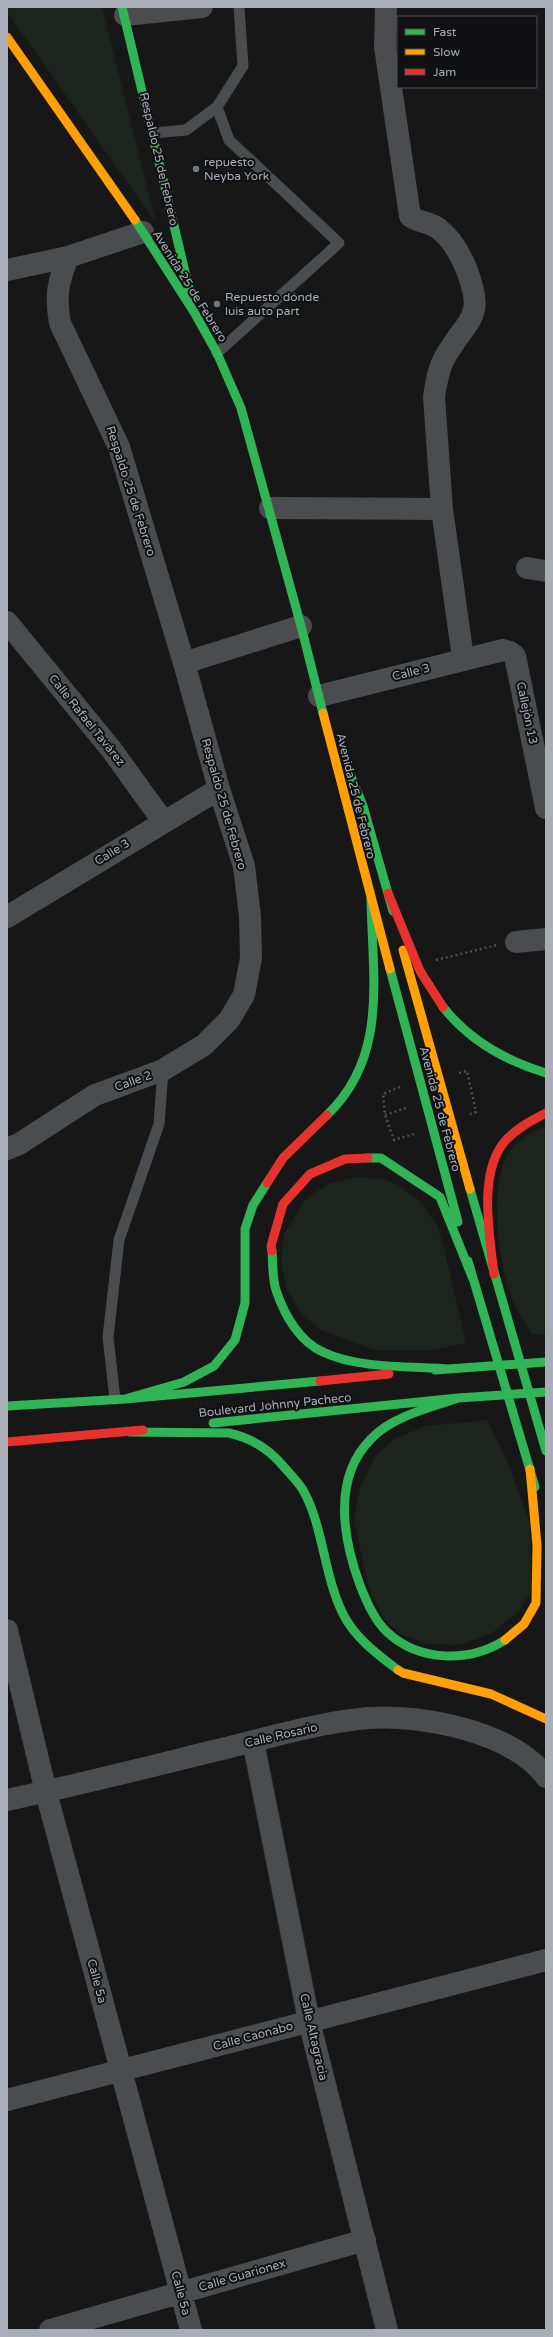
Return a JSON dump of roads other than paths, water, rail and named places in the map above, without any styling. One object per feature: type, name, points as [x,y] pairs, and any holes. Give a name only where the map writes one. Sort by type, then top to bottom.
[{"type":"main road","name":"Respaldo 25 de Febrero","points":[[124,11],[194,312]]},
{"type":"main road","name":"Avenida 25 de Febrero","points":[[7,37],[143,232],[194,312],[217,353],[241,408],[270,508],[370,898],[432,1129],[480,1305],[544,1519]]},
{"type":"main road","name":"Avenida 25 de Febrero","points":[[319,696],[363,806],[502,1304],[546,1451]]},
{"type":"main road","points":[[388,893],[425,981],[449,1014],[486,1048],[546,1073]]},
{"type":"main road","points":[[120,1399],[184,1382],[214,1366],[235,1340],[245,1303],[245,1229],[253,1205],[284,1158],[344,1099],[366,1056],[373,1025],[370,898]]},
{"type":"main road","points":[[494,1274],[489,1212],[490,1172],[499,1150],[518,1128],[546,1113]]},
{"type":"main road","points":[[450,1369],[374,1364],[339,1358],[322,1352],[303,1338],[287,1316],[276,1292],[271,1246],[283,1204],[310,1174],[345,1159],[382,1158],[440,1197],[473,1279]]},
{"type":"main road","name":"Boulevard Johnny Pacheco","points":[[7,1406],[120,1399],[450,1369],[546,1362]]},
{"type":"main road","name":"Boulevard Johnny Pacheco","points":[[7,1442],[130,1432],[458,1398],[546,1392]]},
{"type":"main road","points":[[458,1398],[400,1420],[371,1438],[351,1470],[344,1507],[345,1530],[360,1584],[372,1613],[386,1631],[406,1646],[443,1657],[484,1652],[507,1640],[524,1624],[536,1605],[539,1571],[530,1470]]},
{"type":"main road","points":[[130,1432],[229,1433],[244,1436],[272,1452],[303,1490],[311,1508],[333,1592],[344,1616],[369,1649],[403,1673],[491,1694],[546,1719]]},
{"type":"street","points":[[124,11],[202,7]]},
{"type":"street","points":[[386,7],[385,46],[410,216],[430,222],[449,238],[462,260],[475,294],[475,306],[472,317],[444,359],[436,380],[434,397],[442,509],[464,658]]},
{"type":"street","points":[[7,270],[68,257],[143,232]]},
{"type":"street","name":"Respaldo 25 de Febrero","points":[[68,257],[58,281],[56,303],[60,323],[119,446],[184,663],[219,789],[244,866],[249,901],[251,958],[244,995]]},
{"type":"street","points":[[270,508],[442,509]]},
{"type":"street","name":"Calle Rafael Tavárez","points":[[7,622],[111,750],[163,821]]},
{"type":"street","points":[[184,663],[301,626]]},
{"type":"street","name":"Calle 3","points":[[319,696],[464,658],[503,650]]},
{"type":"street","name":"Callejón 13","points":[[503,650],[510,652],[515,656],[546,808]]},
{"type":"street","name":"Calle 3","points":[[7,917],[163,821],[219,789]]},
{"type":"street","points":[[516,942],[546,939]]},
{"type":"street","name":"Calle 2","points":[[7,1149],[19,1144],[95,1095],[163,1070],[204,1045],[229,1020],[244,995]]},
{"type":"street","name":"Calle 5a","points":[[7,1630],[46,1792],[191,2330]]},
{"type":"street","name":"Calle Rosario","points":[[7,1800],[46,1792],[253,1741],[325,1725],[369,1718],[418,1718],[465,1729],[512,1748],[541,1771],[546,1777]]},
{"type":"street","name":"Calle Altagracia","points":[[253,1741],[309,2021],[387,2330]]},
{"type":"street","name":"Calle Caonabo","points":[[7,2100],[546,1960]]},
{"type":"street","name":"Calle Guarionex","points":[[62,2328],[181,2292],[365,2240]]},
{"type":"lane","points":[[153,132],[186,130],[217,108],[243,66],[239,7]]},
{"type":"lane","points":[[217,108],[229,140],[339,243],[217,353]]},
{"type":"lane","points":[[120,1399],[108,1337],[119,1240],[158,1124],[163,1070]]},
{"type":"place","name":"repuesto Neyba York","points":[[196,169]]},
{"type":"place","name":"Repuesto dónde luis auto part","points":[[217,304]]}]
